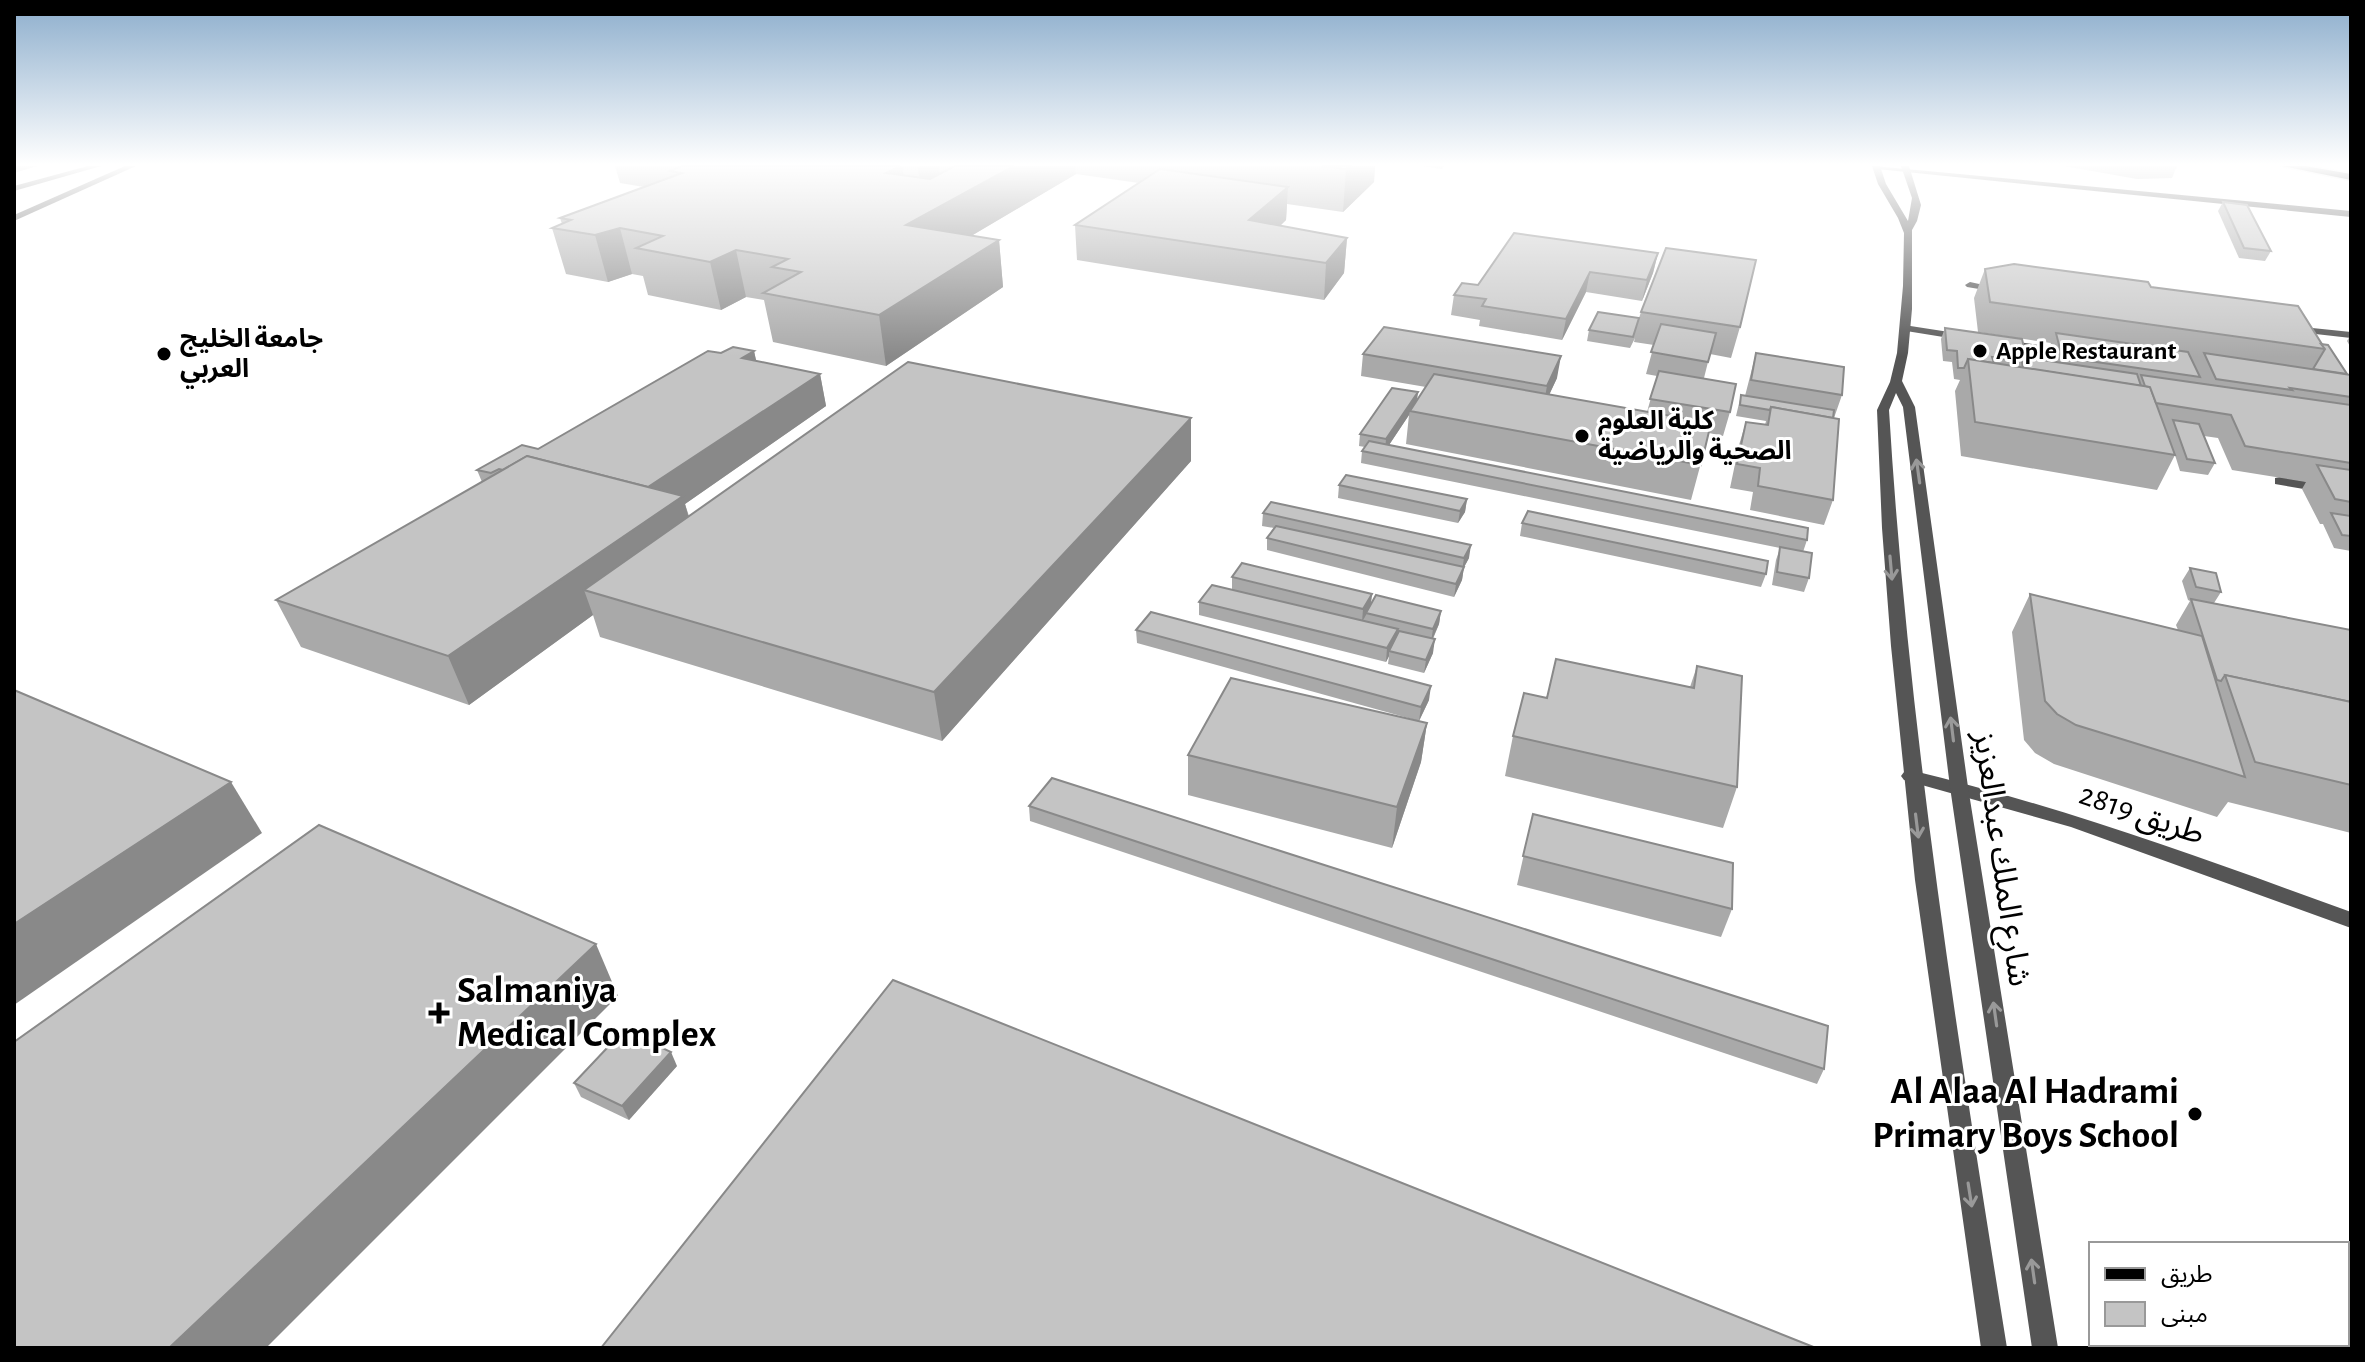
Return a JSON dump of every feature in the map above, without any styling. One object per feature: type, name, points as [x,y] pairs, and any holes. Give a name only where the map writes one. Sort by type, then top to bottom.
[{"type":"street","name":"شارع الملك عبدالعزيز","points":[[1908,230],[1904,328],[1896,381],[1887,395],[1883,410],[1888,544],[1910,776],[1932,943],[1994,1348]]},
{"type":"street","points":[[1970,285],[2017,291]]},
{"type":"street","points":[[2280,327],[2351,335]]},
{"type":"street","points":[[1904,328],[1978,339]]},
{"type":"street","points":[[2327,334],[2322,336],[2331,351]]},
{"type":"street","points":[[1993,341],[2085,355]]},
{"type":"street","points":[[2038,348],[2040,362]]},
{"type":"street","name":"شارع الملك عبدالعزيز","points":[[1896,381],[1909,407],[1959,787],[2045,1348]]},
{"type":"street","points":[[2280,481],[2351,493]]},
{"type":"street","name":"طريق 2819","points":[[1910,776],[1959,787],[2119,837],[2351,920]]},
{"type":"building","points":[[562,230],[614,230],[595,235]]},
{"type":"building","points":[[628,230],[934,230],[999,240],[879,315],[763,293],[801,272],[772,267],[788,259],[736,250],[710,262],[636,248],[663,236]]},
{"type":"building","points":[[1105,230],[1301,230],[1347,238],[1326,263]]},
{"type":"building","points":[[2236,230],[2260,230],[2271,251],[2244,248]]},
{"type":"building","points":[[1514,233],[1658,253],[1647,280],[1590,272],[1566,319],[1482,306],[1486,299],[1454,295],[1462,283],[1478,285]]},
{"type":"building","points":[[1666,248],[1756,260],[1740,327],[1641,312]]},
{"type":"building","points":[[2014,264],[2148,282],[2151,287],[2298,306],[2325,349],[1990,302],[1985,269]]},
{"type":"building","points":[[1598,312],[1639,318],[1633,337],[1589,330]]},
{"type":"building","points":[[1661,324],[1716,333],[1708,362],[1651,352]]},
{"type":"building","points":[[1384,327],[1561,356],[1547,386],[1363,354]]},
{"type":"building","points":[[1945,328],[2022,339],[2025,352],[2012,350],[2014,360],[1992,357],[1994,363],[1968,359],[1964,368],[1958,368],[1957,351],[1947,350]]},
{"type":"building","points":[[2056,333],[2188,352],[2200,377],[2062,357]]},
{"type":"building","points":[[2321,344],[2328,345],[2347,374],[2313,369],[2325,349]]},
{"type":"building","points":[[733,347],[754,351],[742,358],[820,374],[648,487],[527,456],[503,470],[491,473],[477,470],[522,445],[538,449],[708,351],[721,353]]},
{"type":"building","points":[[1756,353],[1844,367],[1842,395],[1751,380]]},
{"type":"building","points":[[2204,353],[2351,375],[2351,397],[2216,379]]},
{"type":"building","points":[[2021,357],[2137,374],[2141,386],[2023,368]]},
{"type":"building","points":[[1968,359],[2150,387],[2175,455],[1975,422]]},
{"type":"building","points":[[908,362],[1191,418],[934,692],[584,590]]},
{"type":"building","points":[[1659,371],[1736,384],[1730,412],[1650,399]]},
{"type":"building","points":[[1434,374],[1711,423],[1701,465],[1410,411]]},
{"type":"building","points":[[2141,375],[2351,405],[2351,463],[2245,446],[2231,415],[2156,403]]},
{"type":"building","points":[[1392,388],[1418,392],[1386,439],[1360,434]]},
{"type":"building","points":[[1741,395],[1834,410],[1833,418],[1740,405]]},
{"type":"building","points":[[1771,407],[1839,419],[1833,500],[1758,486],[1760,468],[1737,464],[1746,422],[1768,425]]},
{"type":"building","points":[[2173,420],[2199,424],[2215,463],[2187,459]]},
{"type":"building","points":[[1369,441],[1808,528],[1807,540],[1362,451]]},
{"type":"building","points":[[527,456],[683,496],[448,656],[276,600]]},
{"type":"building","points":[[2317,465],[2351,470],[2351,502],[2335,499]]},
{"type":"building","points":[[1346,475],[1467,499],[1460,511],[1339,485]]},
{"type":"building","points":[[1271,502],[1471,545],[1464,558],[1263,513]]},
{"type":"building","points":[[1528,511],[1768,561],[1766,574],[1522,523]]},
{"type":"building","points":[[2331,513],[2351,516],[2351,536],[2342,535]]},
{"type":"building","points":[[1276,526],[1464,567],[1456,584],[1267,538]]},
{"type":"building","points":[[1780,547],[1812,553],[1809,578],[1777,572]]},
{"type":"building","points":[[1242,563],[1372,594],[1363,609],[1232,577]]},
{"type":"building","points":[[2190,568],[2216,573],[2221,592],[2196,587]]},
{"type":"building","points":[[1212,585],[1398,629],[1387,648],[1199,602]]},
{"type":"building","points":[[2030,594],[2202,636],[2245,777],[2076,725],[2057,714],[2045,701]]},
{"type":"building","points":[[1376,595],[1441,611],[1433,629],[1366,613]]},
{"type":"building","points":[[2191,599],[2351,630],[2351,702],[2225,675],[2221,681],[2217,680]]},
{"type":"building","points":[[1151,612],[1431,686],[1421,707],[1136,630]]},
{"type":"building","points":[[1399,631],[1435,639],[1426,660],[1389,651]]},
{"type":"building","points":[[1556,659],[1694,688],[1697,666],[1742,676],[1737,787],[1513,736],[1524,693],[1547,698]]},
{"type":"building","points":[[2225,675],[2351,702],[2351,785],[2255,762]]},
{"type":"building","points":[[1231,678],[1427,723],[1397,807],[1188,755]]},
{"type":"building","points":[[14,690],[231,782],[14,924]]},
{"type":"building","points":[[1052,778],[1828,1026],[1824,1069],[1029,806]]},
{"type":"building","points":[[1533,814],[1733,863],[1732,909],[1523,856]]},
{"type":"building","points":[[319,825],[596,944],[169,1348],[14,1348],[14,1042]]},
{"type":"building","points":[[893,980],[1816,1348],[601,1348]]},
{"type":"building","points":[[624,1030],[671,1052],[622,1106],[574,1083]]},
{"type":"building","points":[[2240,1346],[2330,1348],[2244,1348]]},
{"type":"place","name":"Apple Restaurant","points":[[1980,351]]},
{"type":"place","name":"جامعة الخليج العربي","points":[[164,354]]},
{"type":"place","name":"كلية العلوم الصحية والرياضية","points":[[1582,436]]},
{"type":"place","name":"Salmaniya Medical Complex","points":[[439,1013]]},
{"type":"place","name":"Al Alaa Al Hadrami Primary Boys School","points":[[2195,1114]]}]
